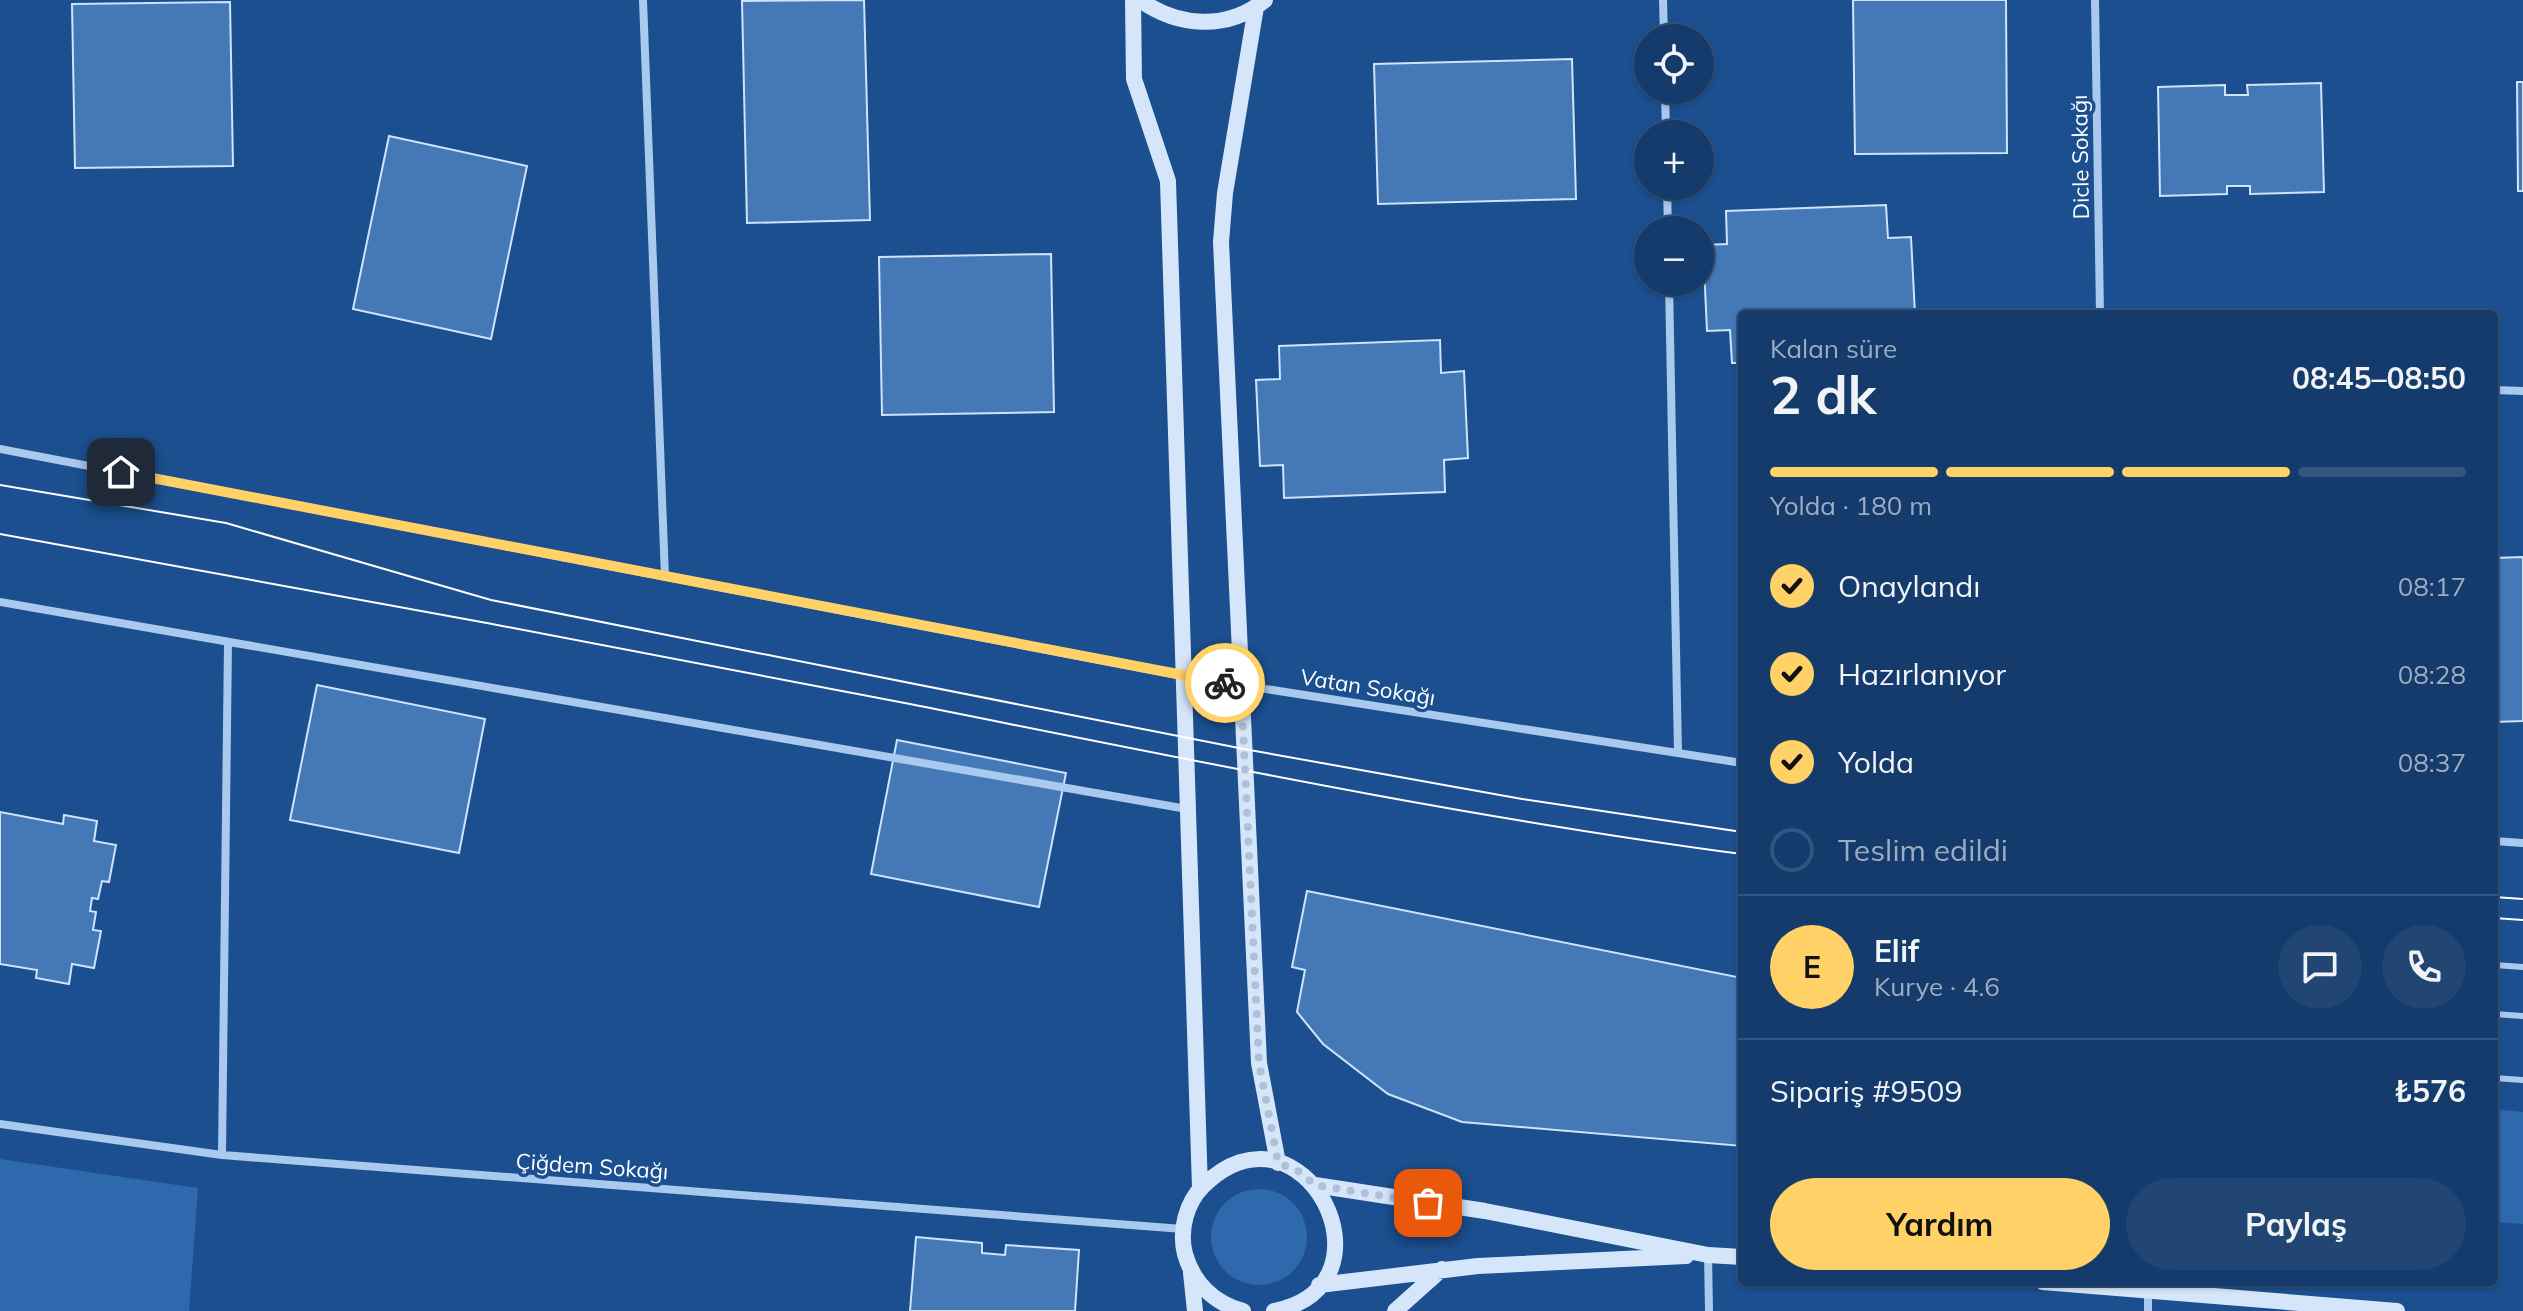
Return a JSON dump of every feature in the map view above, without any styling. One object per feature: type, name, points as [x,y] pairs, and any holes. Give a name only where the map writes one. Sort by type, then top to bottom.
[{"type":"street","points":[[643,0],[665,577]]},
{"type":"street","points":[[1133,0],[1134,79],[1168,181],[1200,1189]]},
{"type":"street","points":[[1140,0],[1179,20],[1205,23],[1232,19],[1261,4]]},
{"type":"street","points":[[1663,0],[1664,24]]},
{"type":"street","name":"Dicle Sokağı","points":[[2095,0],[2100,310]]},
{"type":"street","points":[[1261,4],[1225,193],[1221,242],[1259,1063],[1278,1163]]},
{"type":"street","points":[[1669,296],[1678,753]]},
{"type":"street","points":[[2498,390],[2523,391]]},
{"type":"street","name":"Vatan Sokağı","points":[[0,449],[1182,676],[1738,762]]},
{"type":"street","points":[[0,602],[1187,809]]},
{"type":"street","points":[[222,1155],[228,642]]},
{"type":"street","points":[[2498,841],[2523,843]]},
{"type":"street","name":"Çiğdem Sokağı","points":[[0,1124],[222,1155],[1183,1229]]},
{"type":"street","points":[[1195,1311],[1183,1229],[1188,1208],[1200,1189],[1215,1175],[1235,1165],[1257,1161],[1278,1163],[1298,1171],[1315,1185],[1328,1203],[1335,1223],[1335,1245],[1319,1285],[1301,1305],[1274,1311]]},
{"type":"street","points":[[1315,1185],[1485,1211],[1708,1255]]},
{"type":"street","points":[[1708,1255],[1709,1311]]},
{"type":"street","points":[[1319,1285],[1442,1269],[1708,1255],[1738,1257]]},
{"type":"street","points":[[1395,1311],[1442,1269]]},
{"type":"street","points":[[1191,1271],[1204,1289],[1221,1303],[1243,1311]]},
{"type":"street","points":[[2148,1311],[2148,1286],[2397,1311]]},
{"type":"lane","points":[[2498,965],[2523,967]]},
{"type":"lane","points":[[2498,1014],[2523,1016]]},
{"type":"lane","points":[[2498,1078],[2523,1080]]},
{"type":"shaded area","points":[[2498,1109],[2523,1112],[2523,1224],[2498,1222]]},
{"type":"shaded area","points":[[0,1159],[198,1188],[189,1311],[0,1311]]},
{"type":"shaded area","points":[[1259,1189],[1277,1193],[1293,1203],[1303,1219],[1307,1237],[1303,1255],[1293,1271],[1277,1281],[1259,1285],[1241,1281],[1225,1271],[1215,1255],[1211,1237],[1215,1219],[1225,1203],[1241,1193]]},
{"type":"building","points":[[864,0],[870,220],[747,223],[742,1]]},
{"type":"building","points":[[1853,0],[2006,0],[2007,153],[1855,154]]},
{"type":"building","points":[[230,2],[233,166],[75,168],[72,4]]},
{"type":"building","points":[[1572,59],[1576,199],[1378,204],[1374,64]]},
{"type":"building","points":[[2517,82],[2523,82],[2523,191],[2518,191]]},
{"type":"building","points":[[2321,83],[2324,192],[2250,194],[2250,186],[2227,186],[2227,194],[2160,196],[2158,87],[2225,85],[2225,95],[2248,95],[2247,85]]},
{"type":"building","points":[[389,136],[527,166],[491,339],[353,309]]},
{"type":"building","points":[[1886,205],[1888,238],[1911,237],[1915,310],[1738,310],[1738,363],[1732,363],[1730,330],[1707,331],[1705,296],[1714,296],[1714,245],[1727,244],[1726,211]]},
{"type":"building","points":[[1051,254],[1054,412],[882,415],[879,257]]},
{"type":"building","points":[[1440,340],[1441,373],[1464,371],[1468,458],[1444,460],[1445,492],[1284,498],[1283,465],[1260,466],[1256,380],[1280,379],[1279,346]]},
{"type":"building","points":[[2523,557],[2523,721],[2498,722],[2498,558]]},
{"type":"building","points":[[317,685],[485,719],[459,853],[290,820]]},
{"type":"building","points":[[897,740],[1066,773],[1039,907],[871,874]]},
{"type":"building","points":[[0,812],[63,824],[64,815],[97,821],[94,841],[116,845],[109,882],[102,881],[98,899],[92,898],[90,911],[96,912],[93,930],[101,931],[94,968],[72,964],[69,984],[36,978],[37,970],[0,964]]},
{"type":"building","points":[[1307,891],[1738,977],[1738,1146],[1462,1122],[1388,1094],[1323,1044],[1297,1012],[1305,970],[1292,967]]},
{"type":"building","points":[[916,1237],[982,1243],[982,1253],[1005,1255],[1006,1245],[1079,1250],[1075,1311],[910,1311]]},
{"type":"tram line","points":[[0,485],[226,523],[491,600],[1244,749],[1522,799],[1738,831]]},
{"type":"tram line","points":[[0,534],[569,639],[1325,786],[1533,823],[1738,853]]},
{"type":"tram line","points":[[2498,897],[2523,899]]},
{"type":"tram line","points":[[2498,918],[2523,920]]},
{"type":"way so far","points":[[1225,683],[1241,685],[1259,1063],[1278,1163],[1298,1171],[1315,1185],[1428,1203]]},
{"type":"route","points":[[121,472],[1225,683]]}]
